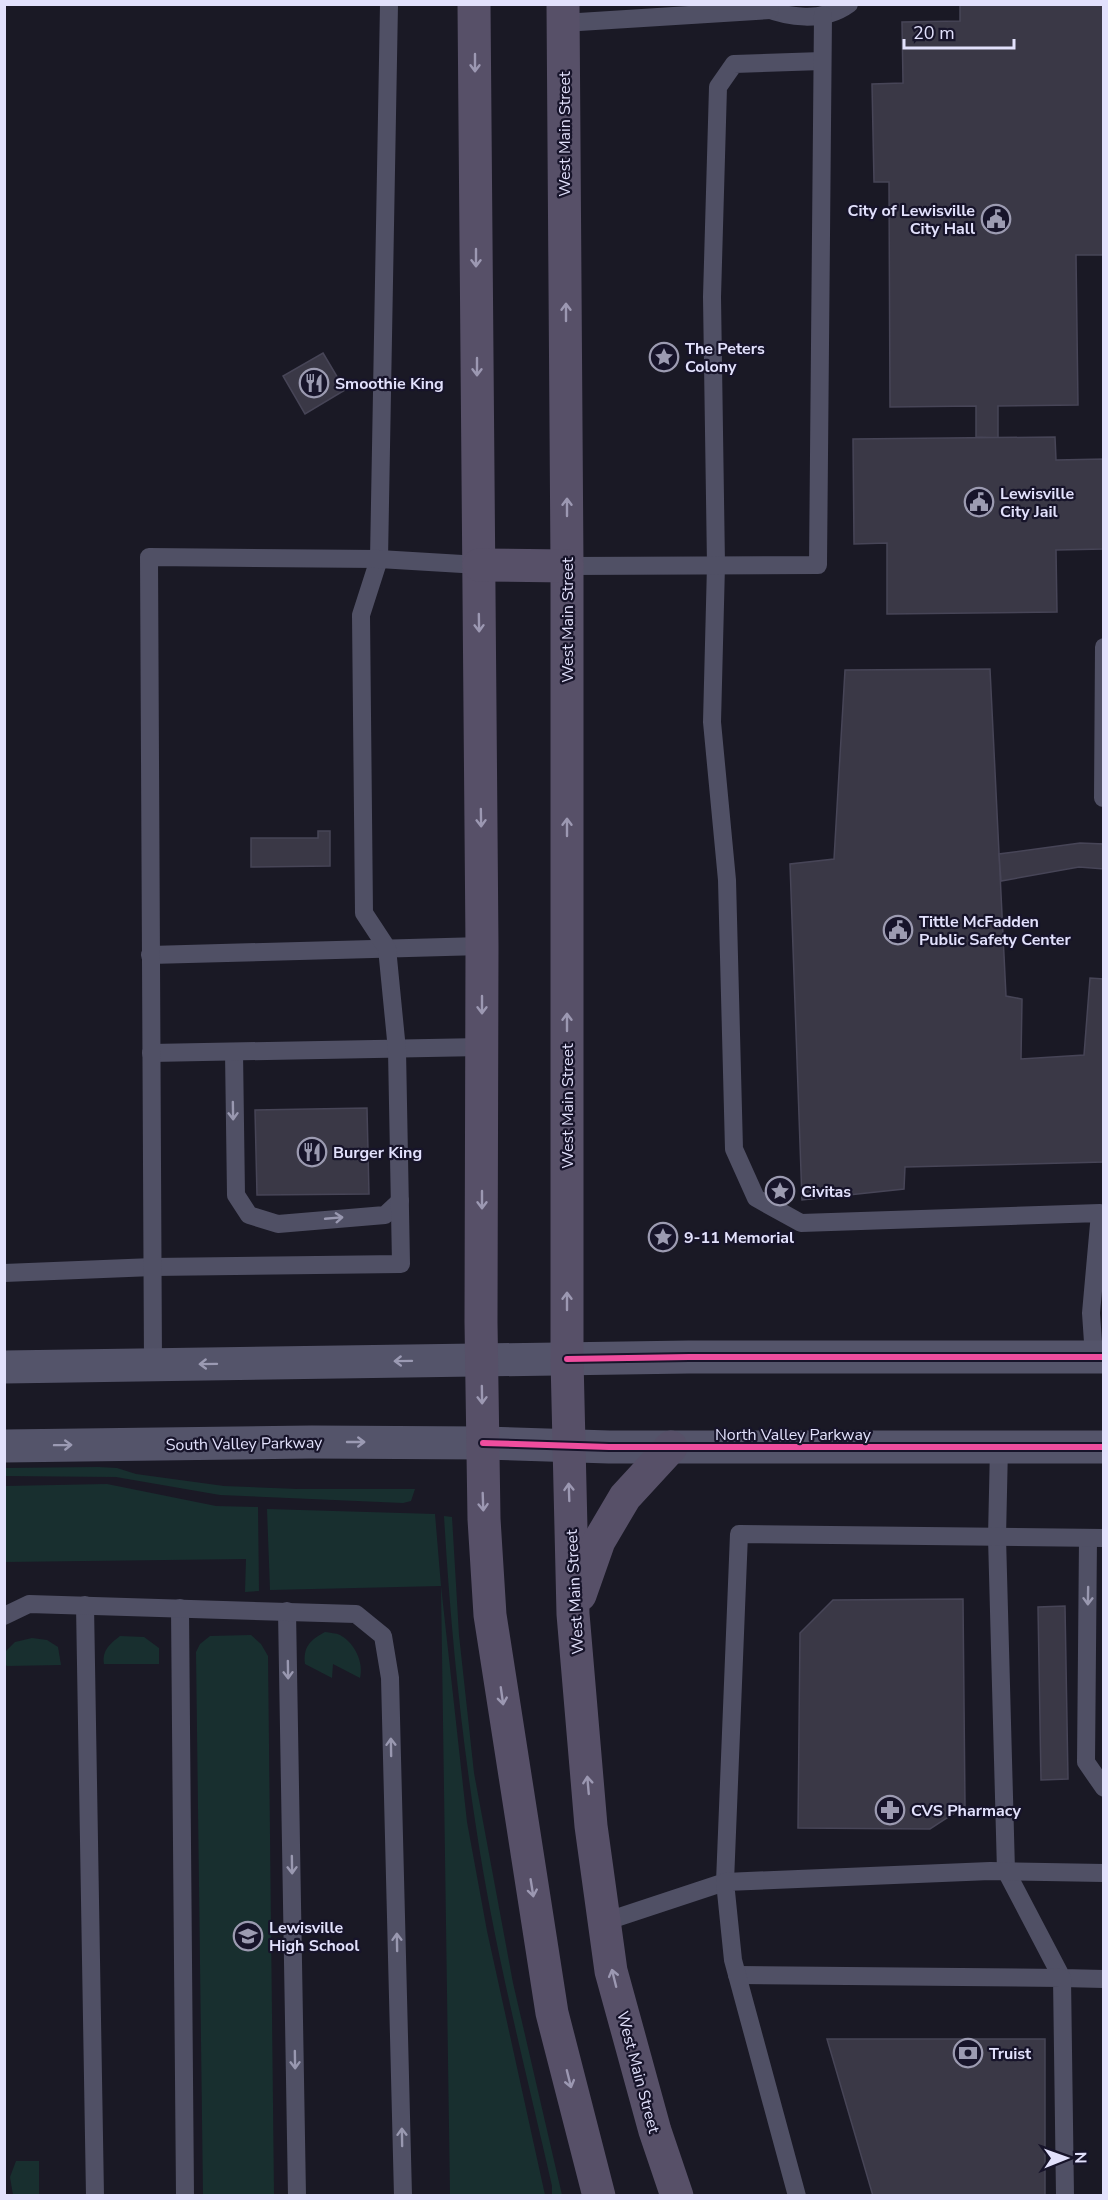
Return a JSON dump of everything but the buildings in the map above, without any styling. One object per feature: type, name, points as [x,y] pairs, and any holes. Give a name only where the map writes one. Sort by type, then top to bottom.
[{"type":"main road","points":[[474,4],[482,946],[483,1508],[490,1615],[552,2013],[599,2196]]},
{"type":"main road","name":"West Main Street","points":[[563,14],[567,566],[567,1359],[573,1614],[591,1826],[614,1982],[655,2131],[677,2196]]},
{"type":"main road","points":[[478,565],[567,566]]},
{"type":"main road","points":[[4,1367],[567,1359],[1099,1357]]},
{"type":"main road","name":"South Valley Parkway","points":[[4,1446],[312,1442],[483,1443]]},
{"type":"main road","name":"North Valley Parkway","points":[[483,1443],[568,1447],[1104,1447]]},
{"type":"main road","points":[[573,1614],[599,1540],[625,1497],[671,1447]]},
{"type":"lane","points":[[4,1273],[153,1267],[401,1264],[397,1050],[387,948],[364,913],[361,615],[379,560],[389,4]]},
{"type":"lane","points":[[563,14],[764,7],[788,16],[823,15],[849,4]]},
{"type":"lane","points":[[567,566],[818,565],[823,15]]},
{"type":"lane","points":[[822,61],[734,64],[718,87],[712,297],[716,565],[712,722],[727,879],[734,1149],[756,1198],[801,1223],[1100,1213],[1090,1313],[1099,1357]]},
{"type":"lane","points":[[153,1365],[149,557],[379,560],[478,565]]},
{"type":"lane","points":[[1103,798],[1104,647]]},
{"type":"lane","points":[[150,955],[482,946]]},
{"type":"lane","points":[[151,1053],[482,1047]]},
{"type":"lane","points":[[234,1052],[236,1195],[249,1215],[278,1224],[385,1215],[399,1201]]},
{"type":"lane","points":[[999,1447],[997,1537],[1006,1871],[1062,1978],[1065,2196]]},
{"type":"lane","points":[[797,2196],[733,1960],[725,1882],[739,1534],[1096,1538],[1086,1762],[1104,1788]]},
{"type":"lane","points":[[4,1616],[29,1604],[357,1614],[383,1636],[390,1678],[403,2196]]},
{"type":"lane","points":[[85,1605],[95,2196]]},
{"type":"lane","points":[[180,1608],[185,2196]]},
{"type":"lane","points":[[288,1611],[297,2196]]},
{"type":"lane","points":[[604,1922],[725,1882],[1006,1871],[1104,1874]]},
{"type":"lane","points":[[737,1975],[1104,1979]]},
{"type":"green space","points":[[5,1468],[117,1468],[136,1474],[224,1486],[297,1489],[415,1489],[411,1501],[403,1503],[220,1495],[116,1477],[5,1476]]},
{"type":"green space","points":[[107,1484],[216,1506],[258,1507],[259,1591],[245,1592],[246,1559],[5,1562],[5,1486]]},
{"type":"green space","points":[[267,1509],[435,1514],[441,1586],[270,1590]]},
{"type":"green space","points":[[444,1516],[452,1517],[459,1635],[474,1773],[513,1983],[562,2195],[552,2195],[552,2186],[483,1872],[460,1711]]},
{"type":"green space","points":[[441,1586],[467,1822],[487,1931],[545,2195],[450,2195]]},
{"type":"green space","points":[[325,1632],[340,1635],[354,1648],[361,1666],[360,1678],[333,1664],[332,1678],[305,1664],[306,1649],[315,1638]]},
{"type":"green space","points":[[251,1635],[261,1644],[268,1656],[274,2195],[203,2195],[196,1652],[200,1644],[210,1636]]},
{"type":"green space","points":[[120,1636],[144,1637],[159,1648],[159,1664],[104,1664],[106,1651]]},
{"type":"green space","points":[[32,1638],[47,1640],[58,1647],[61,1665],[7,1666],[5,1652],[15,1642]]},
{"type":"green space","points":[[16,2161],[39,2161],[39,2195],[13,2195],[10,2177]]},
{"type":"cycle path","points":[[567,1359],[1104,1357]]},
{"type":"cycle path","points":[[483,1443],[609,1447],[1104,1447]]},
{"type":"place","name":"City of Lewisville City Hall","points":[[996,219]]},
{"type":"place","name":"The Peters Colony","points":[[664,357]]},
{"type":"place","name":"Smoothie King","points":[[314,383]]},
{"type":"place","name":"Lewisville City Jail","points":[[979,502]]},
{"type":"place","name":"Tittle McFadden Public Safety Center","points":[[898,930]]},
{"type":"place","name":"Burger King","points":[[312,1152]]},
{"type":"place","name":"Civitas","points":[[780,1191]]},
{"type":"place","name":"9-11 Memorial","points":[[663,1237]]},
{"type":"place","name":"CVS Pharmacy","points":[[890,1810]]},
{"type":"place","name":"Lewisville High School","points":[[248,1936]]},
{"type":"place","name":"Truist","points":[[968,2053]]}]
